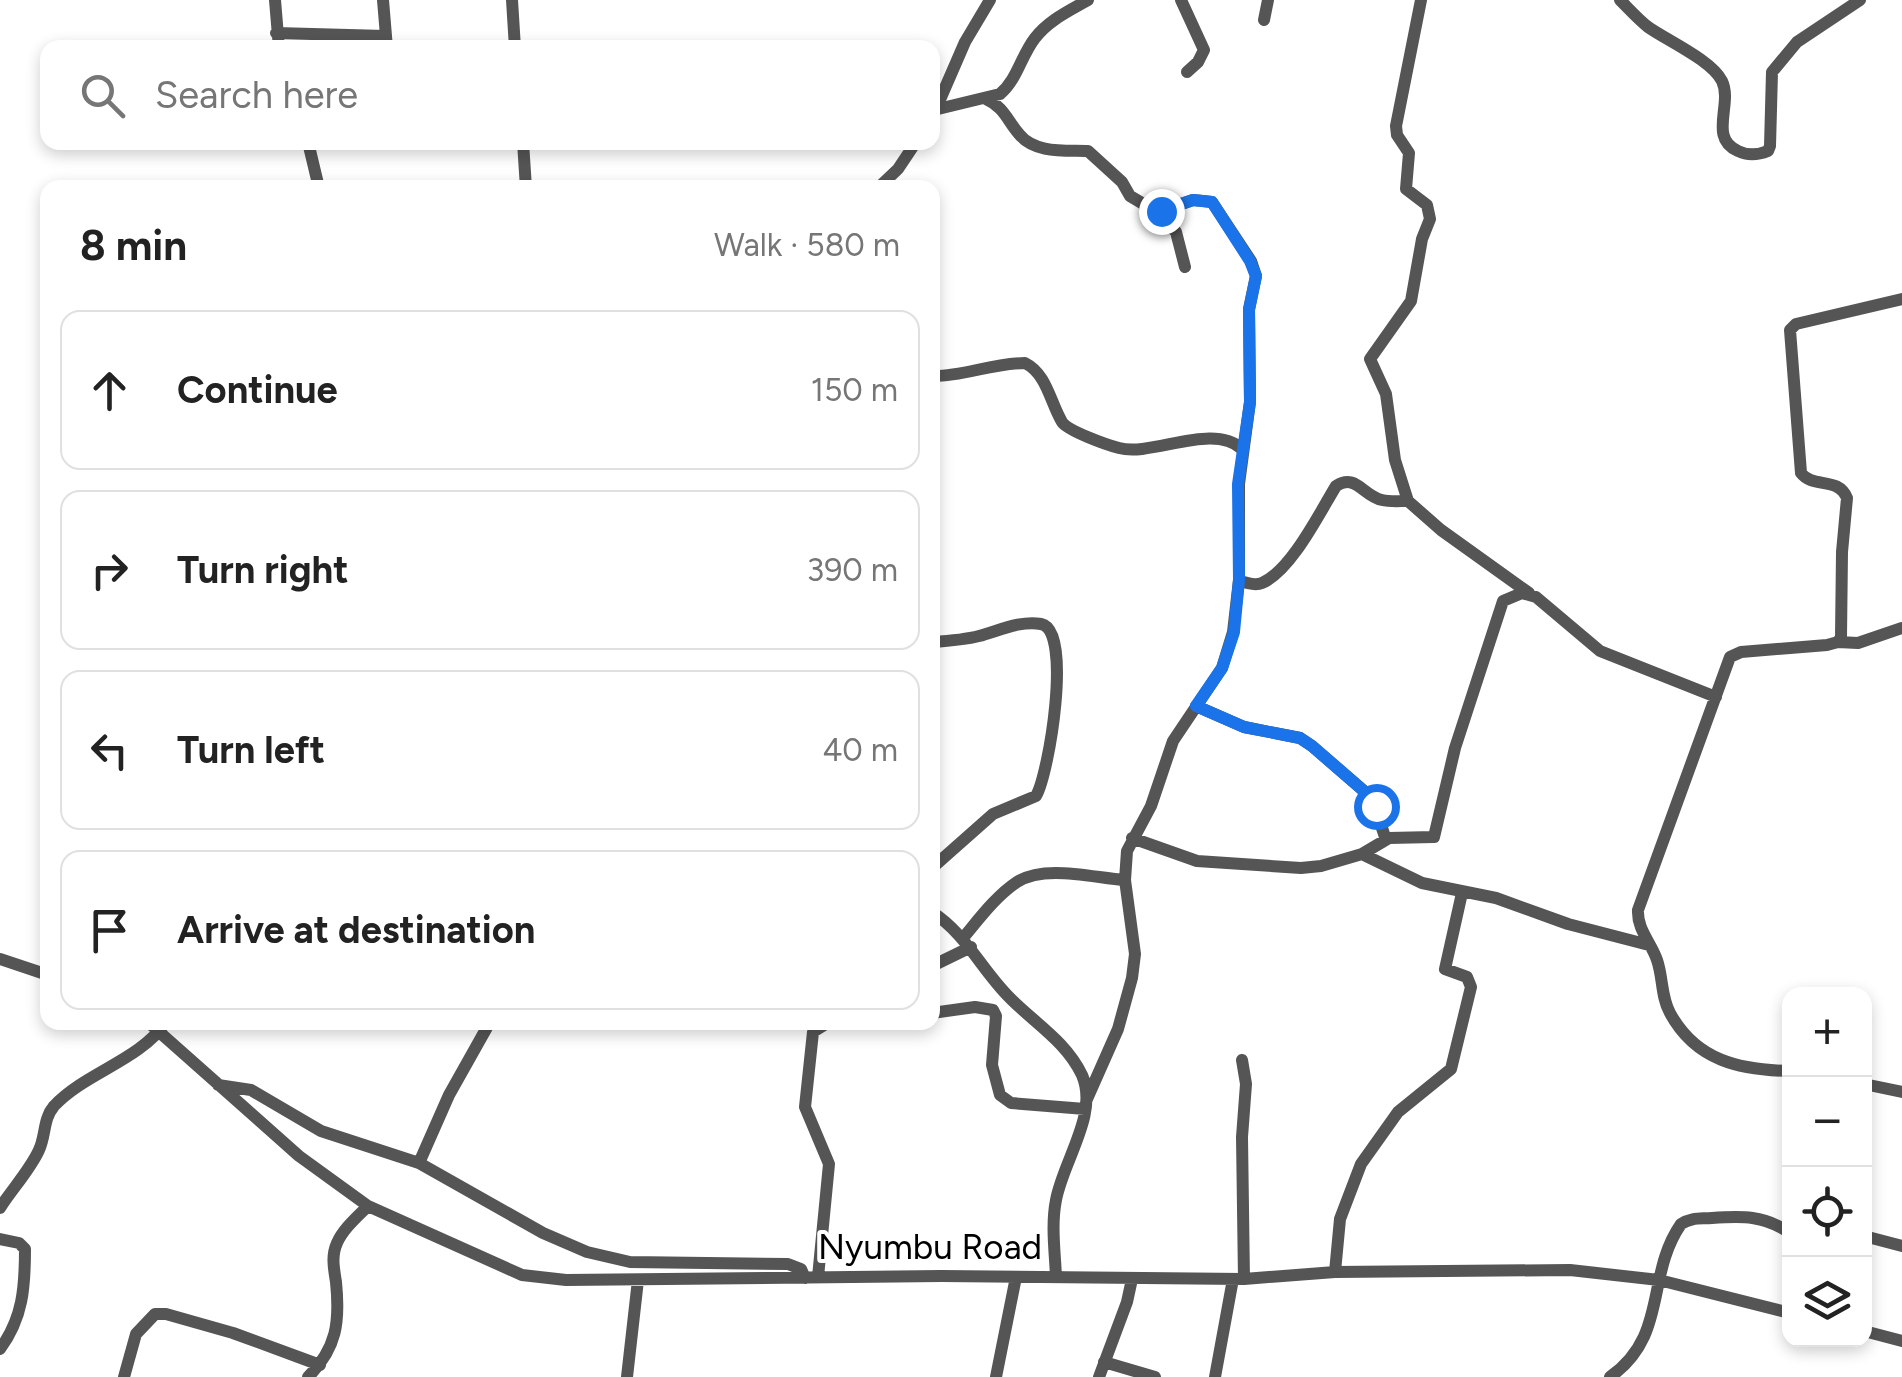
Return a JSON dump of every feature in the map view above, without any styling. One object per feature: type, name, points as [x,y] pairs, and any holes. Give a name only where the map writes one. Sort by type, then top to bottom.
[{"type":"street","points":[[276,0],[277,40]]},
{"type":"street","points":[[383,0],[386,40]]},
{"type":"street","points":[[512,0],[514,40]]},
{"type":"street","points":[[940,102],[965,42],[990,0]]},
{"type":"street","points":[[940,113],[1008,88],[1034,39],[1056,18],[1088,0]]},
{"type":"street","points":[[1181,0],[1204,45],[1204,54],[1187,72]]},
{"type":"street","points":[[1264,20],[1268,0]]},
{"type":"street","points":[[1421,0],[1396,130],[1409,153],[1406,189],[1427,205],[1430,214],[1411,301],[1370,359],[1386,394],[1395,460],[1408,501],[1600,651],[1716,697]]},
{"type":"street","points":[[1620,0],[1648,26],[1713,69],[1726,96],[1722,124],[1729,146],[1758,155],[1770,146],[1775,65],[1814,29],[1860,0]]},
{"type":"street","points":[[986,99],[1005,112],[1019,136],[1028,142],[1046,149],[1088,150],[1122,182],[1130,196],[1157,212],[1176,232],[1185,267]]},
{"type":"street","points":[[310,150],[317,180]]},
{"type":"street","points":[[524,150],[525,180]]},
{"type":"street","points":[[886,180],[911,150]]},
{"type":"street","points":[[1056,1276],[1056,1200],[1086,1104],[1118,1029],[1132,978],[1134,940],[1125,880],[1127,851],[1151,806],[1174,741],[1222,668],[1234,632],[1239,580],[1238,505],[1242,449],[1249,421],[1248,317],[1256,284],[1255,270],[1212,202],[1193,200],[1157,212]]},
{"type":"street","points":[[1838,642],[1847,498],[1836,485],[1810,480],[1801,472],[1790,330],[1796,324],[1902,299]]},
{"type":"street","points":[[940,376],[996,363],[1025,363],[1039,374],[1064,425],[1076,433],[1126,450],[1211,440],[1235,442],[1242,449]]},
{"type":"street","points":[[1239,580],[1253,584],[1268,580],[1295,552],[1336,486],[1343,482],[1352,482],[1381,500],[1408,501]]},
{"type":"street","points":[[1132,838],[1186,858],[1239,866],[1321,866],[1362,854],[1386,840],[1430,838],[1436,834],[1456,748],[1510,579]]},
{"type":"street","points":[[1504,601],[1529,593]]},
{"type":"street","points":[[940,641],[1041,624],[1053,636],[1058,657],[1050,755],[1036,796],[993,814],[940,861]]},
{"type":"street","points":[[1782,1071],[1730,1066],[1694,1041],[1669,1012],[1657,960],[1638,918],[1641,898],[1730,657],[1741,652],[1858,643],[1902,628]]},
{"type":"street","points":[[1196,706],[1244,727],[1300,738],[1312,746],[1372,798],[1386,840]]},
{"type":"street","points":[[1362,854],[1399,875],[1496,898],[1568,924],[1650,945]]},
{"type":"street","points":[[940,961],[967,943],[994,903],[1029,877],[1047,874],[1125,880]]},
{"type":"street","points":[[1335,1272],[1340,1219],[1361,1164],[1398,1112],[1451,1069],[1471,987],[1468,977],[1444,969],[1462,893]]},
{"type":"street","points":[[940,917],[967,943],[1011,1000],[1039,1022],[1070,1056],[1081,1072],[1086,1104]]},
{"type":"street","points":[[0,959],[40,972]]},
{"type":"street","points":[[940,1011],[993,1010],[996,1016],[992,1065],[1000,1094],[1011,1103],[1086,1104]]},
{"type":"street","points":[[0,1208],[39,1149],[52,1108],[76,1086],[142,1046],[155,1030]]},
{"type":"street","name":"Nyumbu Road","points":[[162,1030],[300,1156],[368,1206],[522,1275],[566,1280],[1016,1276],[1238,1279],[1335,1272],[1570,1270],[1659,1280],[1782,1311]]},
{"type":"street","points":[[419,1164],[442,1107],[485,1030]]},
{"type":"street","points":[[218,1085],[251,1090],[321,1131],[419,1164],[543,1233],[587,1252],[630,1262],[788,1264],[811,1278],[829,1178],[824,1148],[804,1107],[815,1030]]},
{"type":"street","points":[[1215,1377],[1238,1279],[1246,1084],[1242,1060]]},
{"type":"street","points":[[1872,1086],[1902,1092]]},
{"type":"street","points":[[308,1377],[320,1366],[337,1334],[335,1246],[368,1206]]},
{"type":"street","points":[[1610,1377],[1636,1354],[1649,1331],[1659,1280],[1676,1232],[1690,1218],[1727,1215],[1766,1219],[1782,1228]]},
{"type":"street","points":[[1872,1238],[1902,1246]]},
{"type":"street","points":[[0,1239],[19,1243],[25,1249],[25,1284],[19,1316],[0,1350]]},
{"type":"street","points":[[996,1377],[1016,1276]]},
{"type":"street","points":[[1099,1377],[1132,1278]]},
{"type":"street","points":[[627,1377],[638,1280]]},
{"type":"street","points":[[124,1377],[136,1334],[155,1314],[234,1334],[320,1366]]},
{"type":"street","points":[[1872,1333],[1902,1340]]},
{"type":"street","points":[[1104,1362],[1155,1377]]},
{"type":"route","points":[[1161,211],[1193,200],[1212,202],[1256,276],[1249,310],[1249,421],[1238,484],[1239,580],[1234,632],[1222,668],[1196,706],[1244,727],[1300,738],[1372,798],[1376,806]]}]
